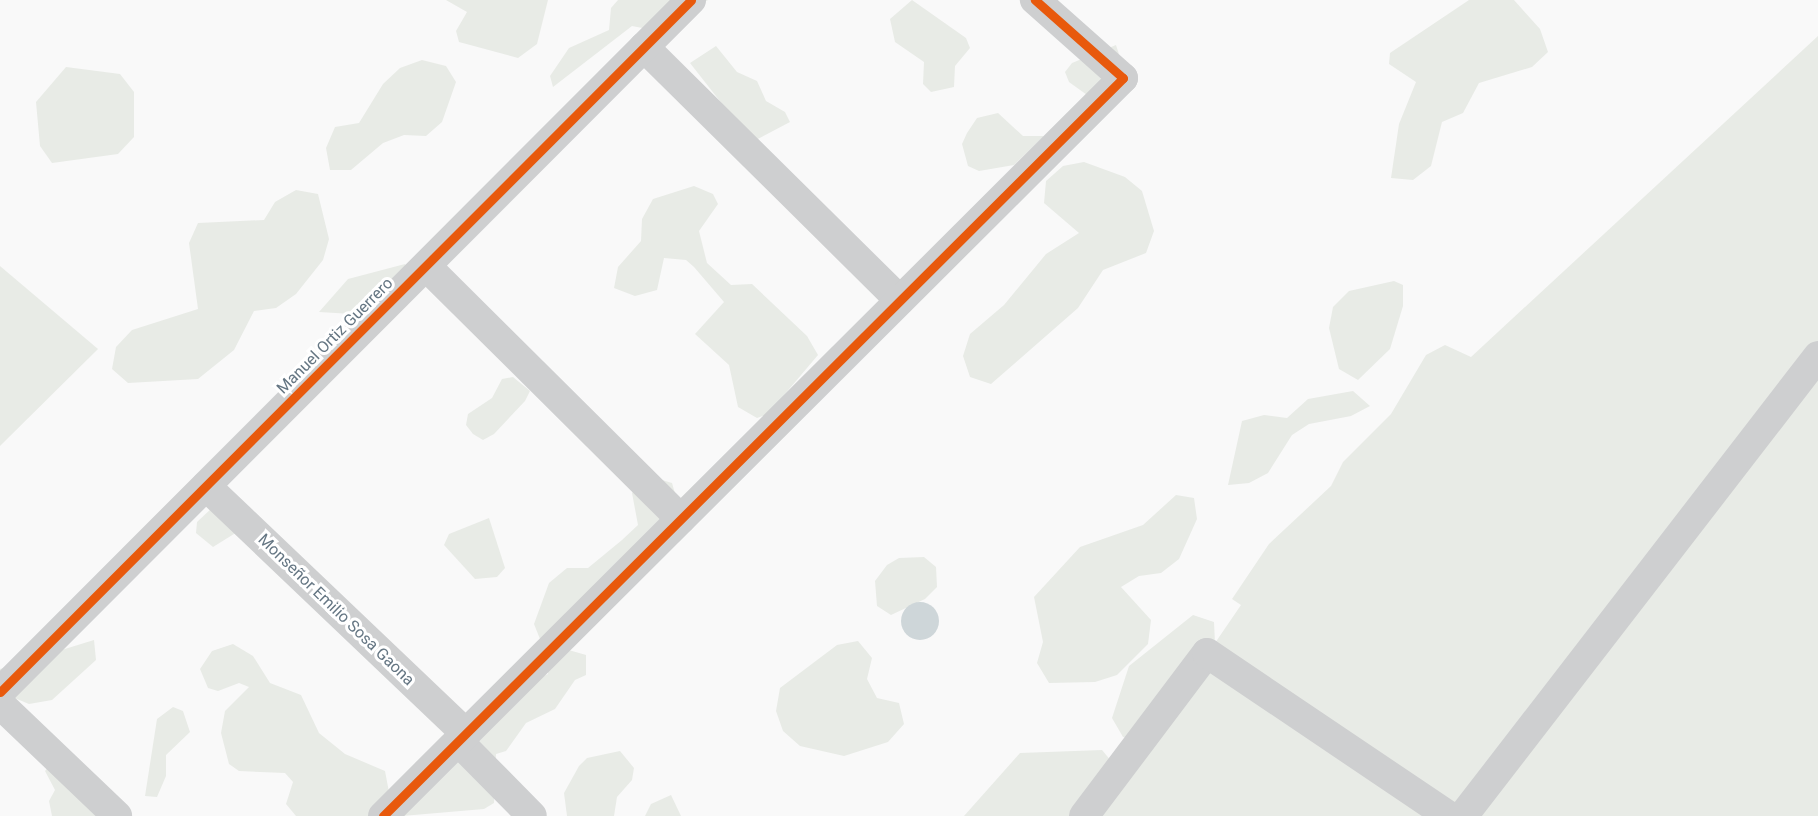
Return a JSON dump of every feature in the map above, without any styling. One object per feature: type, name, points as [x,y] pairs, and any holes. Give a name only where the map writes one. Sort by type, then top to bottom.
[{"type":"street","name":"Manuel Ortiz Guerrero","points":[[0,692],[691,0]]},
{"type":"street","points":[[383,816],[1123,78],[1035,0]]},
{"type":"street","points":[[644,47],[900,300]]},
{"type":"street","points":[[426,266],[681,519]]},
{"type":"street","points":[[1463,816],[1818,356]]},
{"type":"street","name":"Monseñor Emilio Sosa Gaona","points":[[206,486],[462,737],[532,816]]},
{"type":"street","points":[[1084,816],[1207,653],[1449,816]]},
{"type":"street","points":[[0,704],[117,816]]},
{"type":"shaded area","points":[[446,0],[548,0],[537,44],[518,58],[459,42],[456,31],[467,12]]},
{"type":"shaded area","points":[[618,0],[708,0],[653,30],[632,26],[553,87],[550,76],[569,48],[609,30],[611,8]]},
{"type":"shaded area","points":[[912,0],[966,38],[970,48],[955,66],[954,87],[931,92],[923,84],[924,62],[895,42],[890,19]]},
{"type":"shaded area","points":[[1469,0],[1514,0],[1540,29],[1548,52],[1532,67],[1479,83],[1463,113],[1442,122],[1431,166],[1413,180],[1391,178],[1399,124],[1416,82],[1389,64],[1390,53]]},
{"type":"shaded area","points":[[1818,36],[1818,816],[964,816],[1020,753],[1102,750],[1117,768],[1133,739],[1123,737],[1112,718],[1129,666],[1193,615],[1214,622],[1215,643],[1241,605],[1232,599],[1269,544],[1331,486],[1343,462],[1391,414],[1426,355],[1445,345],[1471,357]]},
{"type":"shaded area","points":[[1116,45],[1126,76],[1087,95],[1069,82],[1065,72],[1072,63]]},
{"type":"shaded area","points":[[716,46],[737,72],[757,81],[766,101],[785,112],[790,122],[752,142],[690,63]]},
{"type":"shaded area","points":[[422,60],[446,66],[456,82],[442,122],[426,136],[404,135],[383,143],[351,170],[330,170],[326,148],[335,127],[359,123],[383,84],[400,68]]},
{"type":"shaded area","points":[[66,67],[120,74],[134,92],[134,137],[118,154],[52,163],[40,146],[36,102]]},
{"type":"shaded area","points":[[998,113],[1023,136],[1044,136],[1014,165],[979,171],[968,166],[962,144],[977,118]]},
{"type":"shaded area","points":[[1084,162],[1125,177],[1142,191],[1154,231],[1146,253],[1103,270],[1078,308],[991,384],[970,377],[963,356],[970,334],[1004,305],[1046,254],[1079,233],[1044,203],[1046,181],[1063,166]]},
{"type":"shaded area","points":[[694,186],[713,194],[718,204],[699,231],[707,263],[731,285],[752,284],[807,336],[818,355],[768,414],[757,418],[738,407],[729,365],[695,334],[724,302],[694,267],[686,260],[664,258],[657,290],[635,296],[614,288],[618,267],[641,241],[642,219],[653,199]]},
{"type":"shaded area","points":[[296,190],[318,194],[329,239],[323,260],[296,294],[276,308],[254,311],[234,350],[198,379],[128,383],[112,369],[116,347],[132,330],[198,309],[189,243],[198,223],[264,220],[275,202]]},
{"type":"shaded area","points":[[405,264],[411,274],[357,324],[352,314],[319,312],[348,279]]},
{"type":"shaded area","points":[[0,266],[98,349],[0,446]]},
{"type":"shaded area","points":[[1394,281],[1403,285],[1403,306],[1390,349],[1358,380],[1339,369],[1329,328],[1333,307],[1349,291]]},
{"type":"shaded area","points":[[513,377],[530,391],[525,401],[494,434],[483,440],[473,434],[466,425],[468,414],[492,398],[502,379]]},
{"type":"shaded area","points":[[1353,391],[1370,406],[1351,416],[1309,424],[1292,435],[1268,473],[1249,483],[1228,485],[1242,421],[1264,415],[1287,418],[1308,399]]},
{"type":"shaded area","points":[[662,480],[672,483],[678,504],[542,644],[534,624],[549,583],[567,568],[588,568],[622,540],[638,525],[632,493],[640,484]]},
{"type":"shaded area","points":[[1176,495],[1194,498],[1197,519],[1179,559],[1161,573],[1139,576],[1121,587],[1151,620],[1148,644],[1117,675],[1095,682],[1049,683],[1037,663],[1043,642],[1034,597],[1080,547],[1143,525]]},
{"type":"shaded area","points":[[212,508],[242,529],[213,547],[196,533],[197,522]]},
{"type":"shaded area","points":[[489,518],[505,568],[497,577],[475,579],[444,545],[449,534]]},
{"type":"shaded area","points":[[924,557],[936,567],[937,587],[925,599],[891,615],[877,606],[875,581],[887,565],[899,558]]},
{"type":"shaded area","points":[[920,602],[934,607],[939,621],[934,635],[920,640],[906,635],[901,621],[906,607]]},
{"type":"shaded area","points":[[94,640],[96,660],[52,700],[29,704],[0,692],[0,669]]},
{"type":"shaded area","points":[[858,641],[872,658],[867,679],[877,698],[899,703],[904,724],[888,742],[844,756],[800,746],[783,731],[776,711],[780,688],[837,645]]},
{"type":"shaded area","points":[[233,644],[253,656],[270,683],[301,695],[319,733],[345,754],[385,771],[389,792],[373,816],[296,816],[286,804],[293,782],[285,773],[239,771],[229,764],[221,733],[225,711],[249,687],[239,683],[218,691],[208,688],[200,669],[212,651]]},
{"type":"shaded area","points":[[565,649],[586,655],[586,675],[575,680],[555,709],[526,723],[506,751],[496,754],[494,803],[484,809],[402,816],[527,684],[548,674],[548,664]]},
{"type":"shaded area","points":[[173,707],[183,711],[190,732],[166,755],[166,776],[157,797],[145,796],[157,719]]},
{"type":"shaded area","points":[[620,751],[634,768],[632,780],[617,797],[614,816],[567,816],[564,793],[579,766],[587,758]]},
{"type":"shaded area","points":[[53,762],[112,816],[52,816],[49,801],[55,790],[45,771]]},
{"type":"shaded area","points":[[671,795],[681,816],[645,816],[651,804]]},
{"type":"cycle path","points":[[0,692],[691,0]]},
{"type":"cycle path","points":[[383,816],[1123,78],[1035,0]]}]
